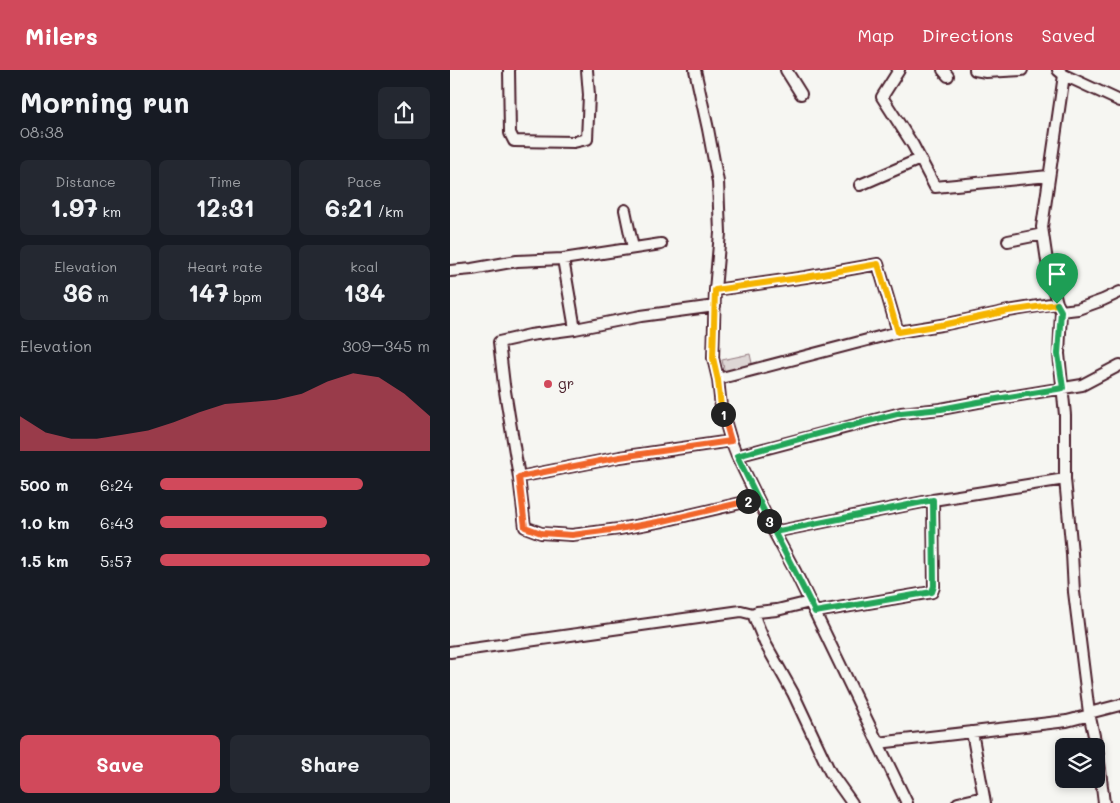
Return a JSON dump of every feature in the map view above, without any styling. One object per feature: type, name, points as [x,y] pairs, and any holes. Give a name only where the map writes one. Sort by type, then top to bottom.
[{"type":"street","points":[[509,70],[510,133],[514,141],[574,142],[587,139],[589,95],[587,70]]},
{"type":"street","points":[[695,70],[718,182],[720,233],[715,290],[713,358],[721,407],[737,456],[908,803]]},
{"type":"street","points":[[786,70],[801,94]]},
{"type":"street","points":[[899,70],[882,97],[935,186],[1049,176]]},
{"type":"street","points":[[975,70],[986,72],[1022,70]]},
{"type":"street","points":[[1104,803],[1098,754],[1089,714],[1074,592],[1065,479],[1065,415],[1058,354],[1059,307],[1048,268],[1042,227],[1061,73],[1120,101]]},
{"type":"street","points":[[860,185],[920,159]]},
{"type":"street","points":[[625,210],[633,248]]},
{"type":"street","points":[[1008,241],[1043,234]]},
{"type":"street","points":[[450,271],[517,261],[564,258],[661,244]]},
{"type":"street","points":[[564,258],[575,329]]},
{"type":"street","points":[[715,290],[878,264],[898,332]]},
{"type":"street","points":[[718,380],[898,332],[1008,311],[1059,307],[1078,309],[1120,292]]},
{"type":"street","points":[[715,306],[641,316],[499,342],[525,527],[541,533],[572,535],[663,521],[758,499]]},
{"type":"street","points":[[737,456],[901,413],[941,409],[1082,385],[1120,365]]},
{"type":"street","points":[[519,477],[620,457],[731,441]]},
{"type":"street","points":[[774,532],[933,500],[1065,479]]},
{"type":"street","points":[[450,652],[741,611],[754,614],[757,612],[932,592],[934,586],[933,500]]},
{"type":"street","points":[[754,614],[765,643],[793,693],[830,772],[852,803]]},
{"type":"street","points":[[878,743],[1067,721],[1120,705]]},
{"type":"street","points":[[958,803],[984,800],[972,732]]},
{"type":"shaded area","points":[[750,354],[753,368],[725,373],[722,360]]},
{"type":"place","name":"gr","points":[[548,384]]},
{"type":"route","points":[[1057,304],[1008,311],[898,332],[878,264],[715,290],[713,358],[721,407],[731,441],[620,457],[519,477],[525,527],[541,533],[572,535],[663,521],[758,499],[774,532],[795,571],[815,612],[932,592],[934,586],[933,500],[774,532],[758,499],[737,456],[901,413],[941,409],[1063,388],[1058,354],[1061,311],[1057,304]]}]
